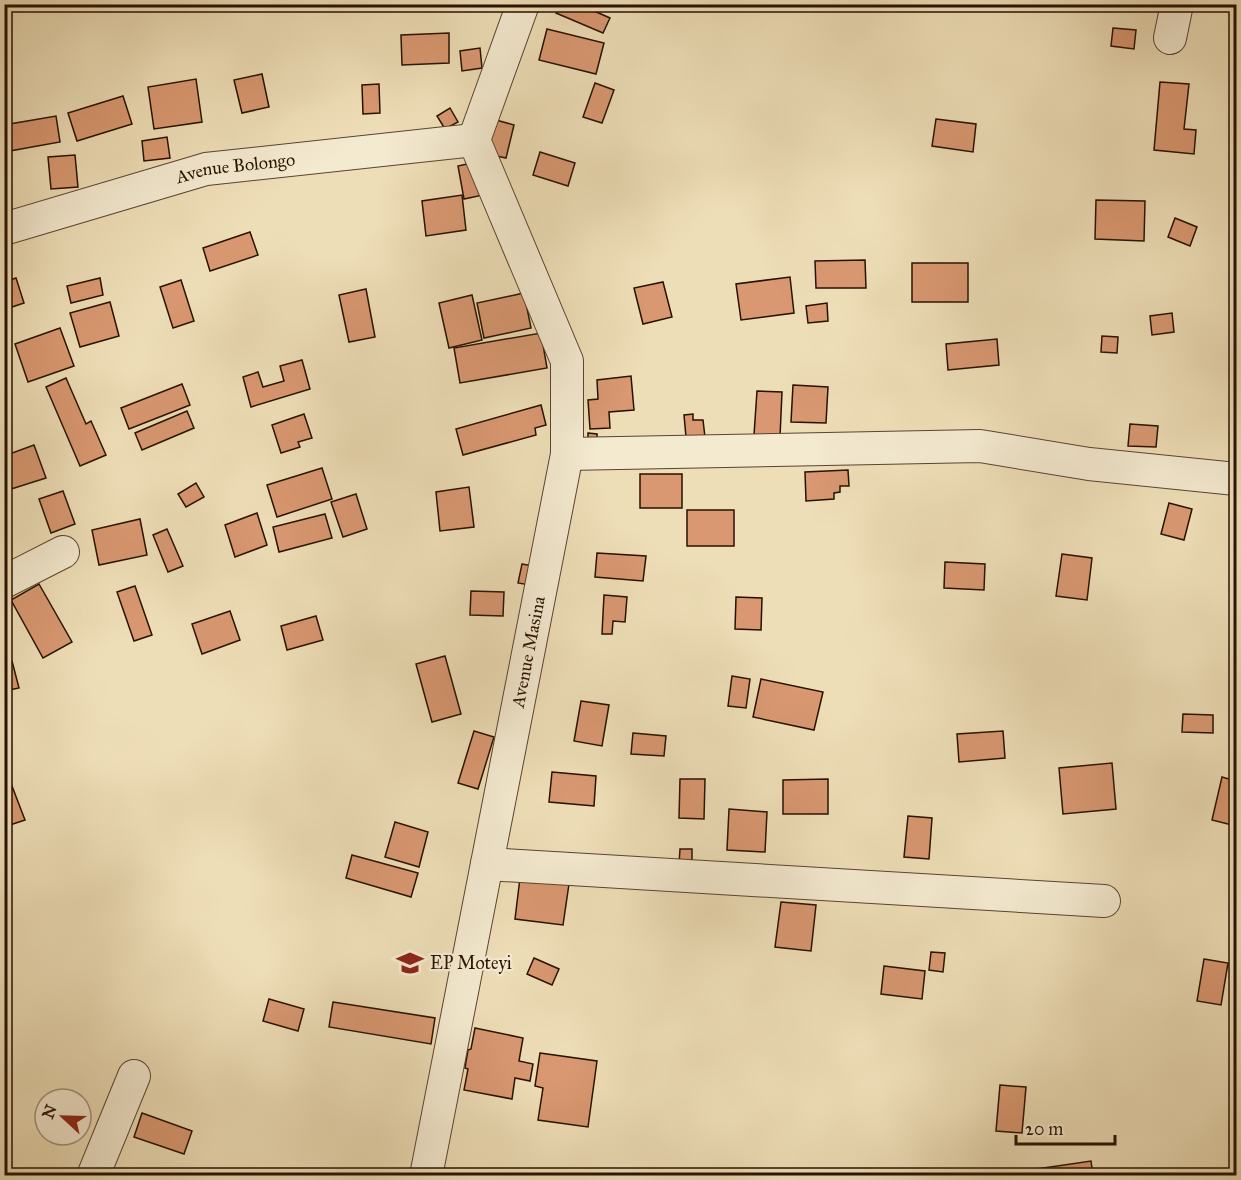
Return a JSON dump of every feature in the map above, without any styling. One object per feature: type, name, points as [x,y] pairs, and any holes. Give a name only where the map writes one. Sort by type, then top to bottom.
[{"type":"street","points":[[474,140],[523,4]]},
{"type":"street","points":[[1170,38],[1177,4]]},
{"type":"street","name":"Avenue Bolongo","points":[[4,229],[206,169],[474,140]]},
{"type":"street","name":"Avenue Masina","points":[[426,1176],[567,454],[567,361],[474,140]]},
{"type":"street","points":[[567,454],[980,446],[1089,464],[1236,479]]},
{"type":"street","points":[[4,582],[63,552]]},
{"type":"street","points":[[487,864],[1104,901]]},
{"type":"street","points":[[93,1176],[134,1076]]},
{"type":"building","points":[[560,4],[578,4],[610,18],[603,33],[556,13]]},
{"type":"building","points":[[1113,28],[1136,30],[1134,49],[1111,46]]},
{"type":"building","points":[[547,29],[604,43],[596,74],[539,60]]},
{"type":"building","points":[[449,33],[449,63],[402,65],[401,35]]},
{"type":"building","points":[[480,48],[482,68],[462,71],[460,51]]},
{"type":"building","points":[[262,74],[269,107],[242,113],[234,80]]},
{"type":"building","points":[[196,79],[202,122],[154,129],[148,87]]},
{"type":"building","points":[[1160,82],[1189,84],[1184,129],[1196,130],[1194,154],[1154,150]]},
{"type":"building","points":[[595,83],[614,90],[602,123],[583,117]]},
{"type":"building","points":[[379,84],[380,113],[363,114],[362,85]]},
{"type":"building","points":[[123,96],[132,124],[77,141],[68,113]]},
{"type":"building","points":[[450,108],[458,122],[445,129],[437,116]]},
{"type":"building","points":[[56,116],[60,142],[4,152],[4,125]]},
{"type":"building","points":[[936,119],[976,124],[973,152],[932,146]]},
{"type":"building","points":[[496,120],[514,125],[506,158],[487,154]]},
{"type":"building","points":[[167,137],[170,158],[144,161],[142,141]]},
{"type":"building","points":[[540,152],[575,163],[568,186],[533,175]]},
{"type":"building","points":[[75,155],[78,187],[51,189],[48,157]]},
{"type":"building","points":[[476,162],[483,195],[464,199],[458,166]]},
{"type":"building","points":[[462,195],[466,230],[426,236],[422,201]]},
{"type":"building","points":[[1096,200],[1145,201],[1144,241],[1095,239]]},
{"type":"building","points":[[1175,218],[1197,227],[1190,246],[1168,237]]},
{"type":"building","points":[[250,232],[258,255],[210,271],[203,248]]},
{"type":"building","points":[[865,260],[866,288],[816,288],[815,261]]},
{"type":"building","points":[[912,263],[968,263],[968,302],[912,302]]},
{"type":"building","points":[[790,277],[794,313],[741,320],[736,284]]},
{"type":"building","points":[[16,278],[24,303],[9,308],[4,295],[4,282]]},
{"type":"building","points":[[100,278],[103,295],[71,303],[67,286]]},
{"type":"building","points":[[181,280],[194,321],[173,328],[160,287]]},
{"type":"building","points":[[663,282],[672,317],[643,324],[634,288]]},
{"type":"building","points":[[366,289],[375,337],[349,342],[339,295]]},
{"type":"building","points":[[524,293],[531,328],[484,338],[477,303]]},
{"type":"building","points":[[472,295],[482,340],[449,348],[439,303]]},
{"type":"building","points":[[110,302],[119,336],[80,347],[70,313]]},
{"type":"building","points":[[827,303],[828,321],[808,323],[806,306]]},
{"type":"building","points":[[1172,313],[1174,332],[1152,335],[1150,316]]},
{"type":"building","points":[[60,328],[74,366],[28,382],[15,344]]},
{"type":"building","points":[[541,333],[547,368],[460,383],[454,348]]},
{"type":"building","points":[[1102,336],[1118,337],[1117,353],[1101,352]]},
{"type":"building","points":[[997,339],[999,365],[948,370],[946,344]]},
{"type":"building","points":[[302,360],[310,389],[251,407],[243,377],[258,372],[263,387],[284,381],[280,366]]},
{"type":"building","points":[[631,376],[634,410],[609,412],[610,428],[590,429],[588,400],[598,399],[597,380]]},
{"type":"building","points":[[66,378],[86,424],[91,421],[106,455],[80,466],[46,387]]},
{"type":"building","points":[[182,384],[190,405],[129,429],[121,408]]},
{"type":"building","points":[[793,385],[828,387],[826,423],[791,422]]},
{"type":"building","points":[[757,391],[782,392],[780,437],[754,435]]},
{"type":"building","points":[[541,405],[546,425],[535,428],[536,435],[463,455],[456,429]]},
{"type":"building","points":[[187,411],[194,428],[142,450],[135,433]]},
{"type":"building","points":[[304,414],[312,438],[298,442],[300,447],[281,453],[272,425]]},
{"type":"building","points":[[693,414],[693,420],[703,420],[706,446],[687,448],[684,415]]},
{"type":"building","points":[[1130,424],[1158,426],[1156,447],[1128,446]]},
{"type":"building","points":[[588,433],[597,434],[598,450],[588,450]]},
{"type":"building","points":[[34,445],[46,478],[8,490],[4,481],[4,456]]},
{"type":"building","points":[[322,468],[332,499],[277,517],[267,485]]},
{"type":"building","points":[[848,470],[849,486],[840,486],[840,492],[834,493],[834,499],[806,501],[805,472]]},
{"type":"building","points":[[640,474],[682,474],[682,508],[640,508]]},
{"type":"building","points":[[196,483],[204,497],[186,507],[178,494]]},
{"type":"building","points":[[469,487],[474,527],[440,531],[436,492]]},
{"type":"building","points":[[63,491],[75,524],[51,533],[39,499]]},
{"type":"building","points":[[356,494],[367,529],[343,537],[331,502]]},
{"type":"building","points":[[1169,503],[1192,509],[1184,540],[1161,534]]},
{"type":"building","points":[[687,510],[734,510],[734,546],[687,546]]},
{"type":"building","points":[[257,513],[267,545],[235,557],[225,525]]},
{"type":"building","points":[[325,514],[332,538],[279,552],[273,527]]},
{"type":"building","points":[[140,519],[147,555],[99,565],[92,530]]},
{"type":"building","points":[[167,529],[183,566],[168,572],[153,535]]},
{"type":"building","points":[[597,553],[646,556],[643,581],[595,577]]},
{"type":"building","points":[[1062,554],[1092,558],[1087,600],[1056,596]]},
{"type":"building","points":[[945,562],[985,564],[984,590],[944,588]]},
{"type":"building","points":[[522,564],[539,567],[535,586],[518,583]]},
{"type":"building","points":[[39,584],[72,642],[43,658],[11,600]]},
{"type":"building","points":[[135,586],[152,635],[134,641],[117,592]]},
{"type":"building","points":[[471,591],[504,592],[503,616],[470,615]]},
{"type":"building","points":[[604,595],[627,597],[625,622],[613,621],[612,634],[602,634]]},
{"type":"building","points":[[736,597],[762,598],[761,630],[735,629]]},
{"type":"building","points":[[230,611],[240,640],[202,654],[192,624]]},
{"type":"building","points":[[316,616],[323,640],[287,650],[281,626]]},
{"type":"building","points":[[445,656],[461,714],[432,722],[416,664]]},
{"type":"building","points":[[12,661],[19,688],[4,691],[4,662]]},
{"type":"building","points":[[732,676],[750,679],[746,708],[728,706]]},
{"type":"building","points":[[761,679],[823,692],[814,730],[753,717]]},
{"type":"building","points":[[581,701],[609,705],[602,746],[574,741]]},
{"type":"building","points":[[1183,714],[1213,715],[1213,733],[1182,732]]},
{"type":"building","points":[[474,731],[494,737],[478,789],[458,783]]},
{"type":"building","points":[[1003,731],[1005,758],[959,762],[957,734]]},
{"type":"building","points":[[633,733],[666,736],[664,756],[631,754]]},
{"type":"building","points":[[1112,763],[1116,809],[1063,814],[1059,768]]},
{"type":"building","points":[[552,772],[596,776],[594,806],[549,802]]},
{"type":"building","points":[[7,773],[25,820],[4,827],[4,774]]},
{"type":"building","points":[[1222,777],[1236,781],[1236,826],[1212,820]]},
{"type":"building","points":[[680,779],[705,779],[704,819],[679,818]]},
{"type":"building","points":[[828,779],[828,814],[783,814],[783,780]]},
{"type":"building","points":[[729,809],[767,812],[765,852],[727,850]]},
{"type":"building","points":[[908,816],[932,818],[929,859],[904,857]]},
{"type":"building","points":[[395,822],[428,832],[419,867],[385,857]]},
{"type":"building","points":[[680,849],[692,849],[692,864],[679,864]]},
{"type":"building","points":[[352,855],[418,873],[411,897],[346,878]]},
{"type":"building","points":[[520,878],[569,884],[563,925],[515,919]]},
{"type":"building","points":[[781,902],[816,905],[811,951],[775,947]]},
{"type":"building","points":[[931,952],[945,953],[943,972],[929,970]]},
{"type":"building","points":[[534,958],[559,969],[552,985],[527,974]]},
{"type":"building","points":[[1204,959],[1228,963],[1221,1005],[1197,1001]]},
{"type":"building","points":[[884,966],[925,971],[922,999],[881,994]]},
{"type":"building","points":[[269,999],[304,1009],[298,1031],[263,1021]]},
{"type":"building","points":[[333,1002],[435,1018],[431,1044],[329,1027]]},
{"type":"building","points":[[475,1028],[523,1038],[519,1061],[533,1064],[530,1081],[515,1078],[512,1099],[464,1090],[468,1069],[465,1068],[468,1050],[471,1049]]},
{"type":"building","points":[[540,1053],[597,1061],[588,1127],[538,1120],[543,1088],[535,1086]]},
{"type":"building","points":[[1000,1085],[1026,1087],[1022,1133],[996,1131]]},
{"type":"building","points":[[142,1113],[192,1131],[184,1154],[134,1137]]},
{"type":"building","points":[[1091,1161],[1093,1176],[1038,1176],[1037,1169]]},
{"type":"place","name":"EP Moteyi","points":[[410,963]]}]
